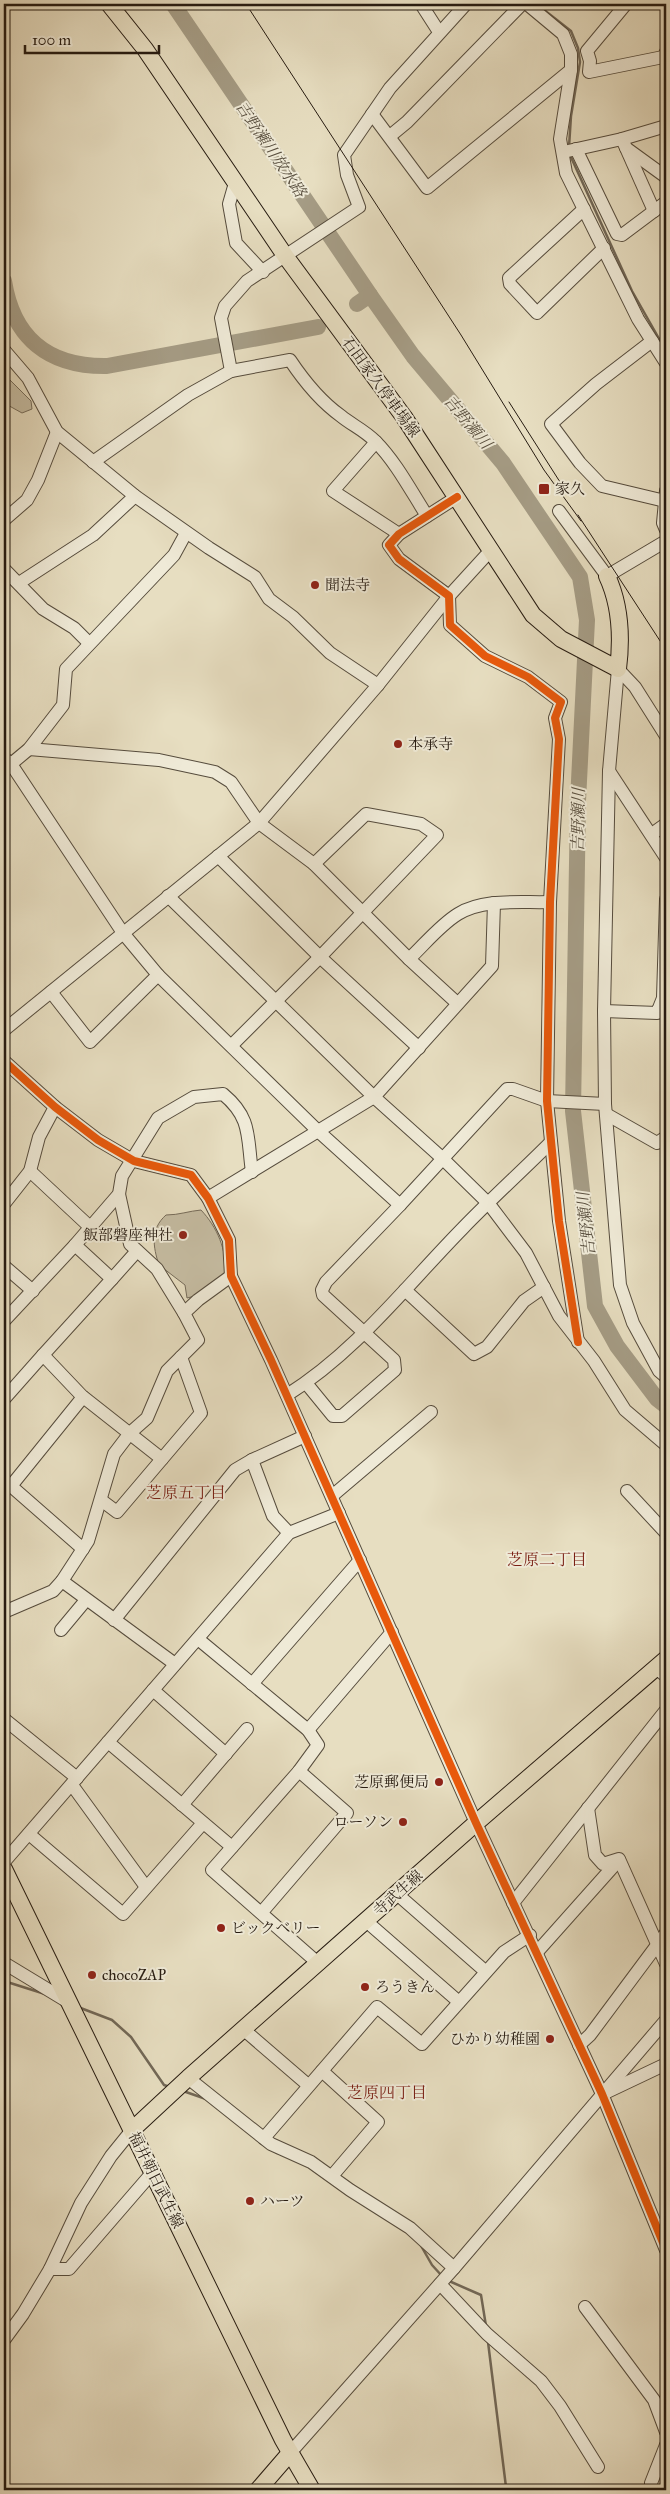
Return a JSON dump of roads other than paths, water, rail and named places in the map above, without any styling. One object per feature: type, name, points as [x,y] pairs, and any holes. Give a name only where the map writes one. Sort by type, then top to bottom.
[{"type":"main road","name":"石田家久停車場線","points":[[109,4],[145,49],[286,257],[404,417],[533,615],[553,634],[612,666]]},
{"type":"main road","points":[[607,576],[618,612],[620,650],[612,666]]},
{"type":"main road","name":"寺武生線","points":[[132,2130],[188,2078],[476,1823],[663,1668]]},
{"type":"main road","name":"福井朝日武生線","points":[[4,1869],[290,2453],[312,2490]]},
{"type":"main road","points":[[258,2490],[290,2453]]},
{"type":"street","points":[[421,4],[439,32]]},
{"type":"street","points":[[230,371],[221,318],[225,306],[240,289],[354,211],[359,205],[347,175],[344,155],[390,88],[466,4]]},
{"type":"street","points":[[390,136],[407,122],[522,4]]},
{"type":"street","points":[[527,4],[563,34],[571,54],[571,70],[561,127],[569,151],[617,234],[622,235],[666,202]]},
{"type":"street","points":[[626,4],[587,50],[590,61],[589,72],[665,56]]},
{"type":"street","points":[[372,114],[427,188],[571,70]]},
{"type":"street","points":[[569,151],[624,144],[666,126]]},
{"type":"street","points":[[624,144],[666,177]]},
{"type":"street","points":[[624,144],[654,211]]},
{"type":"street","points":[[569,151],[566,173],[638,318],[666,363]]},
{"type":"street","points":[[235,183],[229,204],[236,243],[263,272]]},
{"type":"street","points":[[584,209],[509,278],[510,284],[537,313],[604,248]]},
{"type":"street","points":[[652,341],[596,384],[551,424],[580,464],[602,486],[666,496],[663,523],[666,530]]},
{"type":"street","points":[[4,350],[28,378],[57,432],[135,496],[186,533],[255,577],[269,599],[293,617],[330,653],[378,685]]},
{"type":"street","points":[[93,462],[188,396],[230,371],[290,360],[303,381],[323,401],[341,417],[359,427],[376,442],[397,468],[427,516]]},
{"type":"street","points":[[4,520],[27,500],[38,480],[57,432]]},
{"type":"street","points":[[376,442],[333,491],[399,534]]},
{"type":"street","points":[[19,583],[93,534],[135,496]]},
{"type":"street","points":[[449,596],[399,559],[389,545],[399,534],[457,498]]},
{"type":"street","points":[[559,511],[607,576],[666,541]]},
{"type":"street","points":[[186,533],[174,555],[66,669],[63,706],[29,749],[7,761],[123,933],[158,975],[232,1045],[317,1130],[400,1205]]},
{"type":"street","points":[[4,1030],[259,824],[378,685],[449,596],[490,550]]},
{"type":"street","points":[[4,569],[43,609],[74,628],[89,643]]},
{"type":"street","points":[[449,596],[450,626],[485,656],[528,677],[561,702],[555,718],[559,739],[550,902],[547,1101],[558,1221],[578,1342]]},
{"type":"street","points":[[612,666],[635,686],[666,736]]},
{"type":"street","points":[[612,666],[604,1011],[606,1109],[620,1285],[633,1323],[659,1371],[666,1377]]},
{"type":"street","points":[[29,749],[158,760],[209,770],[231,782],[259,824],[314,864],[408,959],[457,1003]]},
{"type":"street","points":[[609,771],[666,858]]},
{"type":"street","points":[[232,1045],[437,835],[420,824],[366,814],[314,864]]},
{"type":"street","points":[[652,834],[666,824]]},
{"type":"street","points":[[218,856],[320,957],[419,1048]]},
{"type":"street","points":[[168,896],[374,1097],[442,1158],[489,1204],[526,1253],[559,1316],[594,1361],[625,1410],[666,1445]]},
{"type":"street","points":[[604,1011],[657,1013],[663,998],[666,899]]},
{"type":"street","points":[[408,959],[456,914],[469,908],[494,903],[550,902]]},
{"type":"street","points":[[208,1198],[374,1097],[492,966],[494,903]]},
{"type":"street","points":[[51,992],[90,1042],[158,975]]},
{"type":"street","points":[[4,1060],[55,1107],[98,1140],[134,1160],[191,1175],[208,1198],[229,1240],[231,1276],[287,1395],[476,1823],[530,1935],[602,2094],[666,2250]]},
{"type":"street","points":[[306,1382],[333,1416],[338,1417],[387,1379],[395,1370],[394,1360],[323,1295],[323,1286],[507,1089],[513,1089],[547,1101],[566,1104],[584,1103],[606,1109],[657,1143],[666,1137]]},
{"type":"street","points":[[4,1612],[53,1591],[62,1581],[83,1549],[101,1500],[114,1454],[130,1433],[147,1418],[167,1371],[198,1340],[157,1269],[130,1244],[119,1194],[122,1176],[134,1160],[158,1118],[194,1097],[223,1094],[236,1105],[245,1119],[252,1172]]},
{"type":"street","points":[[4,1204],[30,1170],[39,1137],[55,1107]]},
{"type":"street","points":[[287,1395],[306,1382],[364,1332],[464,1227],[550,1143]]},
{"type":"street","points":[[30,1170],[90,1227]]},
{"type":"street","points":[[4,1321],[75,1245],[119,1194]]},
{"type":"street","points":[[75,1245],[112,1279]]},
{"type":"street","points":[[4,1399],[137,1251]]},
{"type":"street","points":[[4,1266],[33,1291]]},
{"type":"street","points":[[184,1313],[198,1300],[231,1276]]},
{"type":"street","points":[[405,1290],[474,1354],[487,1347],[524,1301],[544,1286]]},
{"type":"street","points":[[43,1355],[83,1397],[162,1459]]},
{"type":"street","points":[[101,1500],[117,1512],[201,1413],[181,1357]]},
{"type":"street","points":[[83,1397],[11,1486],[83,1549]]},
{"type":"street","points":[[332,1496],[431,1412]]},
{"type":"street","points":[[114,1620],[234,1470],[305,1436]]},
{"type":"street","points":[[252,1460],[273,1516],[289,1533]]},
{"type":"street","points":[[627,1491],[666,1533]]},
{"type":"street","points":[[4,1862],[289,1533],[339,1513]]},
{"type":"street","points":[[252,1684],[360,1560]]},
{"type":"street","points":[[62,1581],[175,1664]]},
{"type":"street","points":[[61,1630],[86,1600]]},
{"type":"street","points":[[308,1730],[392,1632]]},
{"type":"street","points":[[198,1639],[308,1730],[318,1745],[298,1772],[212,1870],[319,1964]]},
{"type":"street","points":[[153,1690],[226,1754]]},
{"type":"street","points":[[513,1903],[666,1710]]},
{"type":"street","points":[[4,1719],[75,1781],[146,1887]]},
{"type":"street","points":[[182,1805],[247,1729]]},
{"type":"street","points":[[108,1742],[232,1847]]},
{"type":"street","points":[[262,1912],[347,1813],[298,1772]]},
{"type":"street","points":[[588,1808],[595,1855],[603,1864],[619,1860]]},
{"type":"street","points":[[29,1834],[123,1914],[203,1823]]},
{"type":"street","points":[[619,1860],[666,1964]]},
{"type":"street","points":[[537,1952],[619,1860]]},
{"type":"street","points":[[397,1894],[485,1971]]},
{"type":"street","points":[[366,1921],[459,2002]]},
{"type":"street","points":[[579,2045],[590,2035],[666,1933]]},
{"type":"street","points":[[264,2138],[377,2007],[422,2044],[485,1971],[504,1952],[530,1935]]},
{"type":"street","points":[[4,1963],[70,2004]]},
{"type":"street","points":[[290,2453],[454,2268],[666,2020]]},
{"type":"street","points":[[243,2029],[308,2085]]},
{"type":"street","points":[[602,2094],[666,2064]]},
{"type":"street","points":[[322,2071],[378,2122],[332,2176]]},
{"type":"street","points":[[188,2078],[264,2138],[332,2176],[350,2190],[410,2228],[454,2268]]},
{"type":"street","points":[[4,2340],[23,2314],[50,2269],[81,2203],[111,2156],[132,2130]]},
{"type":"street","points":[[50,2269],[69,2268],[152,2173]]},
{"type":"street","points":[[440,2284],[487,2334],[541,2382],[560,2406],[598,2467]]},
{"type":"street","points":[[585,2307],[654,2400],[666,2432]]},
{"type":"street","points":[[651,2483],[666,2445]]},
{"type":"waterway","name":"吉野瀬川放水路","points":[[173,4],[370,295]]},
{"type":"waterway","points":[[539,6],[571,31],[578,48],[580,62],[571,116],[569,147]]},
{"type":"waterway","points":[[570,155],[632,291],[666,351]]},
{"type":"waterway","name":"吉野瀬川","points":[[4,281],[9,301],[25,333],[51,355],[86,365],[107,366],[318,327]]},
{"type":"waterway","name":"吉野瀬川","points":[[357,304],[370,295],[413,356],[503,463],[580,577],[587,620],[578,801],[573,1111],[595,1306],[617,1346],[657,1399],[666,1406]]},
{"type":"waterway","points":[[4,1981],[45,1994]]},
{"type":"waterway","points":[[78,2007],[112,2020],[131,2037],[164,2085],[170,2087]]},
{"type":"waterway","points":[[183,2091],[206,2099]]},
{"type":"waterway","points":[[260,2143],[277,2153]]},
{"type":"waterway","points":[[420,2244],[432,2265],[442,2276]]},
{"type":"waterway","points":[[449,2281],[481,2295],[486,2326]]},
{"type":"waterway","points":[[488,2342],[506,2487],[509,2490]]},
{"type":"tram line","points":[[246,4],[461,335],[544,470],[581,521]]},
{"type":"tram line","points":[[509,402],[560,482]]},
{"type":"tram line","points":[[578,515],[666,650]]},
{"type":"place","name":"家久","points":[[544,489]]},
{"type":"place","name":"聞法寺","points":[[315,585]]},
{"type":"place","name":"本承寺","points":[[398,744]]},
{"type":"place","name":"飯部磐座神社","points":[[183,1235]]},
{"type":"place","name":"芝原郵便局","points":[[439,1782]]},
{"type":"place","name":"ローソン","points":[[403,1822]]},
{"type":"place","name":"ビックベリー","points":[[221,1928]]},
{"type":"place","name":"chocoZAP","points":[[92,1975]]},
{"type":"place","name":"ろうきん","points":[[365,1987]]},
{"type":"place","name":"ひかり幼稚園","points":[[550,2039]]},
{"type":"place","name":"ハーツ","points":[[250,2201]]},
{"type":"district","name":"芝原五丁目","points":[[186,1492]]},
{"type":"district","name":"芝原二丁目","points":[[547,1559]]},
{"type":"district","name":"芝原四丁目","points":[[387,2092]]}]
